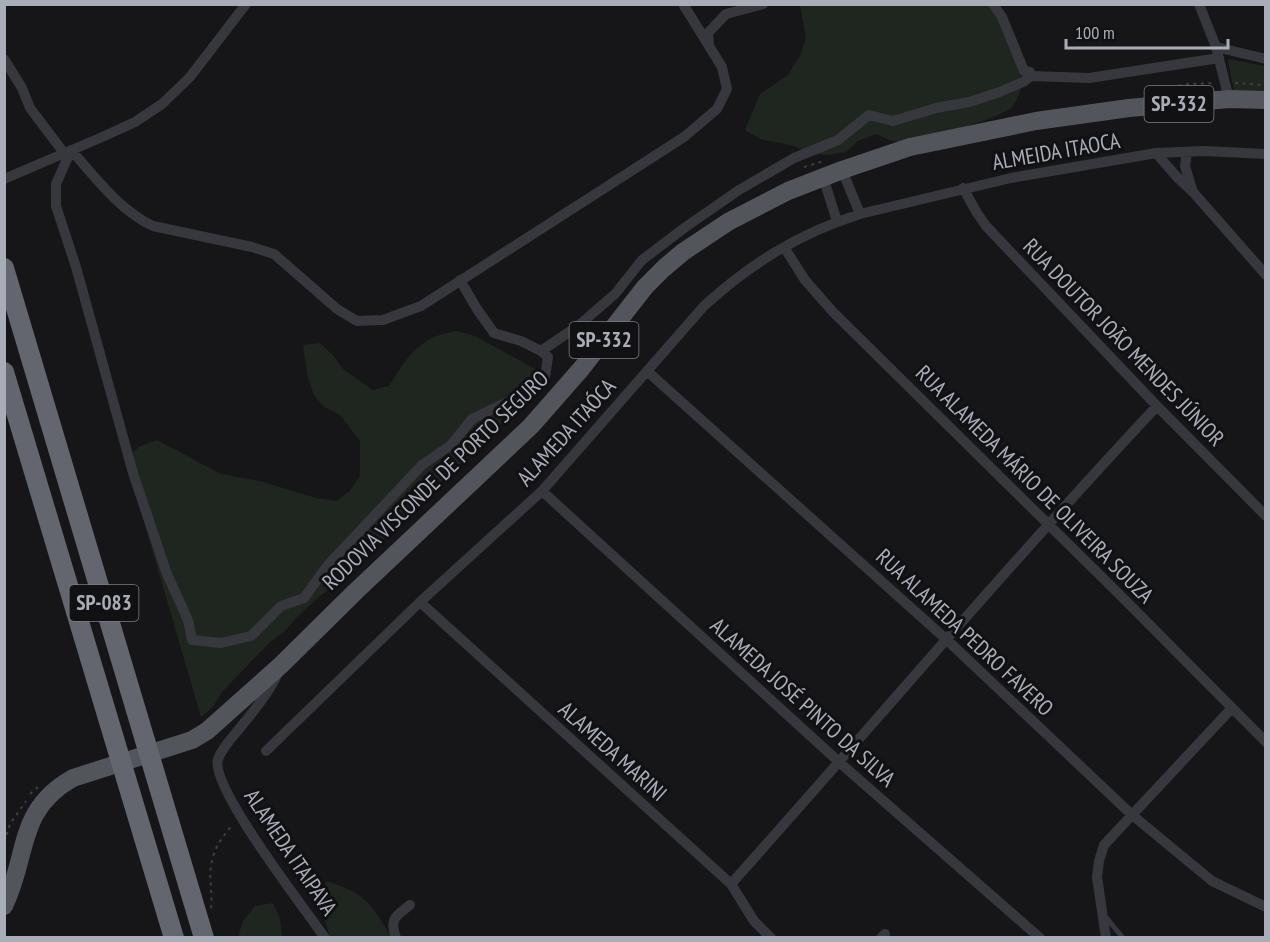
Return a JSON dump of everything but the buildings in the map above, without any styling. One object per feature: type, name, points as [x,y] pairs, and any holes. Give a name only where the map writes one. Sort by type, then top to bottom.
[{"type":"highway","name":"SP-083","points":[[4,268],[204,938]]},
{"type":"highway","name":"SP-083","points":[[4,372],[174,938]]},
{"type":"main road","name":"RODOVIA VISCONDE DE PORTO SEGURO","points":[[4,906],[12,887],[29,826],[45,799],[58,787],[92,772],[176,746],[207,731],[281,665],[531,426],[581,369],[645,287],[664,268],[683,252],[728,222],[788,191],[910,147],[1036,122],[1129,108],[1229,99],[1266,100]]},
{"type":"street","points":[[5,178],[135,122],[162,104],[190,77],[246,4]]},
{"type":"street","points":[[4,59],[22,88],[30,108],[68,152],[141,220],[153,226],[252,247],[274,254],[337,309],[357,321],[383,320],[421,306],[684,137],[717,109],[727,89],[722,67],[683,4]]},
{"type":"street","points":[[709,46],[708,33],[726,14],[763,4]]},
{"type":"street","points":[[993,4],[1002,17],[1024,71],[1030,72],[1031,76]]},
{"type":"street","points":[[1199,4],[1216,47],[1229,99]]},
{"type":"street","points":[[1216,47],[1266,58]]},
{"type":"street","points":[[541,351],[578,326],[615,294],[642,260],[687,226],[739,190],[794,158],[838,140],[869,115],[893,122],[936,108],[969,102],[997,93],[1031,76],[1089,78],[1219,58]]},
{"type":"street","points":[[68,152],[56,184],[56,206],[76,267],[133,473],[167,574],[188,620],[192,640],[221,643],[251,636],[280,606],[303,598],[328,565],[422,465],[451,445],[472,419],[501,405],[523,398],[545,377],[548,357],[521,341],[494,333],[460,280]]},
{"type":"street","points":[[1187,152],[1185,166],[1193,192]]},
{"type":"street","name":"ALMEIDA ITAOCA","points":[[963,188],[1156,153],[1254,152],[1266,154]]},
{"type":"street","points":[[1156,153],[1266,275]]},
{"type":"street","points":[[842,170],[860,214]]},
{"type":"street","points":[[823,177],[837,221]]},
{"type":"street","name":"ALAMEDA ITAÓCA","points":[[266,751],[420,602],[542,491],[704,306],[726,285],[769,254],[837,221],[963,188]]},
{"type":"street","name":"RUA DOUTOR JOÃO MENDES JÚNIOR","points":[[963,188],[986,226],[1156,406],[1266,516]]},
{"type":"street","name":"RUA ALAMEDA MÁRIO DE OLIVEIRA SOUZA","points":[[784,247],[805,280],[833,312],[1266,742]]},
{"type":"street","name":"RUA ALAMEDA PEDRO FAVERO","points":[[648,370],[947,640],[1131,814],[1212,881],[1266,907]]},
{"type":"street","points":[[731,884],[1048,523],[1156,406]]},
{"type":"street","name":"ALAMEDA JOSÉ PINTO DA SILVA","points":[[542,491],[839,762],[1040,938]]},
{"type":"street","name":"ALAMEDA MARINI","points":[[420,602],[731,884],[754,921],[771,938]]},
{"type":"street","name":"ALAMEDA ITAIPAVA","points":[[281,665],[271,688],[226,745],[217,761],[217,771],[239,816],[325,938]]},
{"type":"street","points":[[1106,938],[1097,877],[1104,845],[1232,708]]},
{"type":"street","points":[[396,938],[392,922],[410,904]]},
{"type":"street","points":[[754,921],[761,938]]},
{"type":"lane","points":[[1104,915],[1123,938]]},
{"type":"path","points":[[209,918],[213,898],[211,862],[220,841],[239,816]]},
{"type":"shaded area","points":[[800,5],[997,5],[1020,69],[1021,88],[1018,96],[1011,108],[1003,113],[972,124],[902,141],[891,140],[876,134],[858,141],[846,152],[828,155],[812,154],[794,146],[760,139],[745,130],[760,94],[788,75],[800,56],[806,38]]},
{"type":"shaded area","points":[[1228,59],[1265,66],[1265,96],[1234,92]]},
{"type":"shaded area","points":[[456,331],[475,336],[537,370],[533,387],[519,407],[335,586],[321,595],[284,632],[270,642],[222,692],[213,707],[201,717],[140,508],[133,452],[140,446],[157,440],[221,474],[260,481],[316,498],[336,501],[350,491],[360,475],[360,441],[340,415],[324,407],[314,395],[308,378],[303,345],[320,343],[343,369],[373,390],[389,386],[409,357],[424,343]]},
{"type":"shaded area","points":[[327,881],[351,890],[366,901],[391,937],[330,937],[317,895]]},
{"type":"shaded area","points":[[273,903],[280,918],[282,937],[238,937],[243,921],[255,906]]}]
